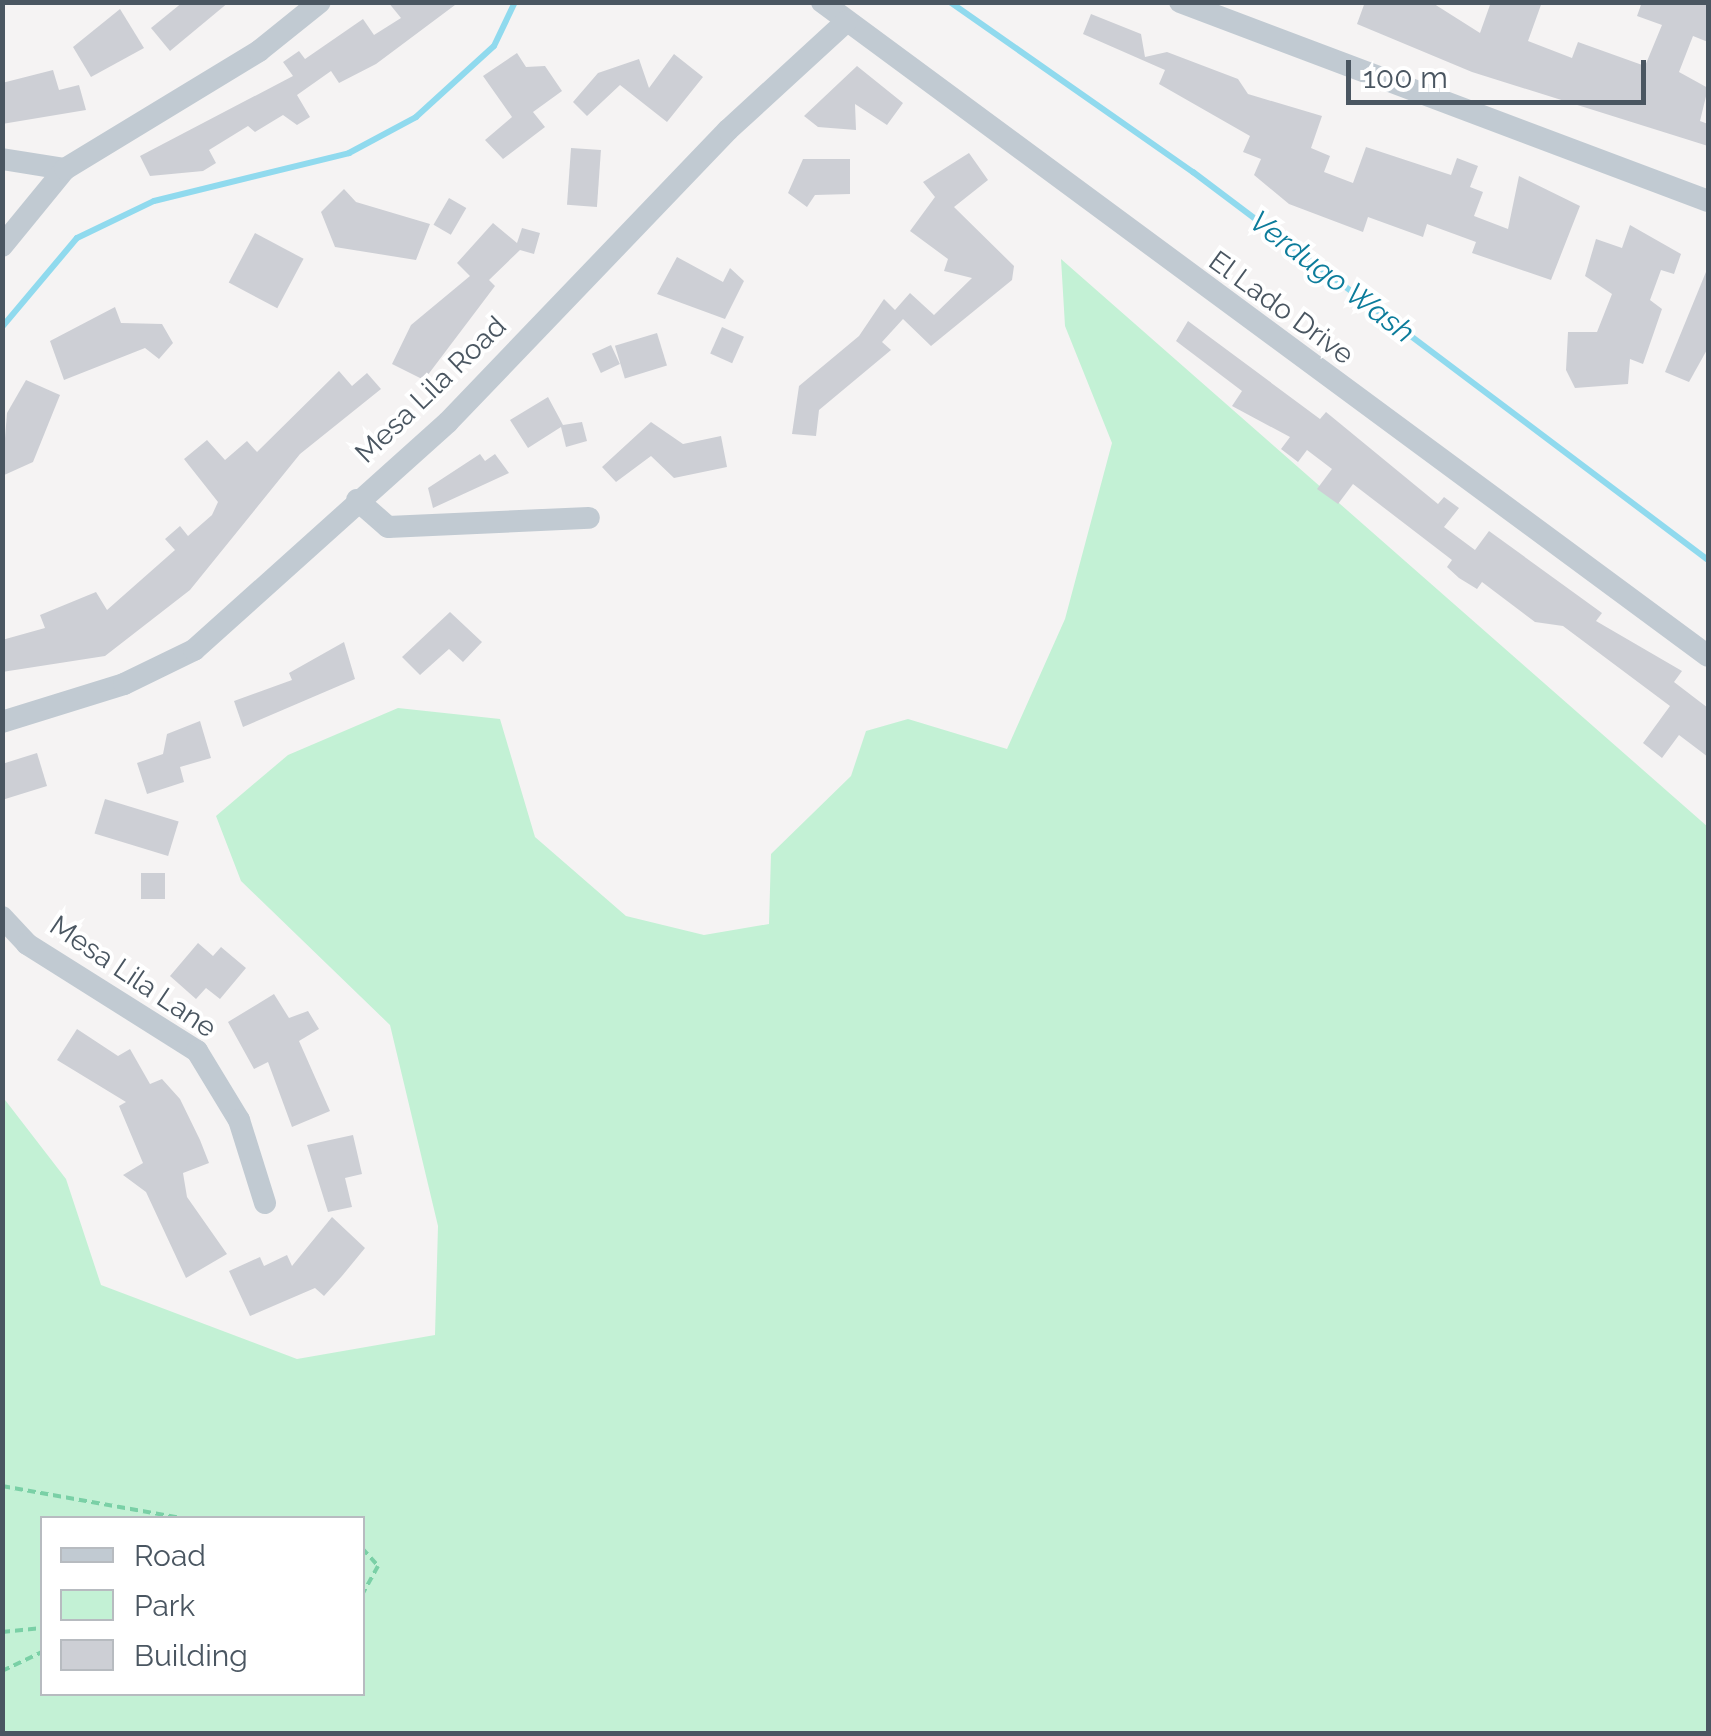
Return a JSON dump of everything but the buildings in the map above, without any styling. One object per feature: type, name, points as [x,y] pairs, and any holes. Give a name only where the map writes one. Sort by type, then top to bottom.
[{"type":"street","points":[[2,246],[65,169],[259,51],[320,2]]},
{"type":"street","name":"El Lado Drive","points":[[822,2],[1708,656]]},
{"type":"street","points":[[1180,2],[1708,201]]},
{"type":"street","name":"Mesa Lila Road","points":[[2,722],[124,684],[194,650],[448,422],[728,130],[847,21]]},
{"type":"street","points":[[2,159],[65,169]]},
{"type":"street","points":[[357,500],[388,527],[589,518]]},
{"type":"street","name":"Mesa Lila Lane","points":[[2,917],[27,944],[197,1050],[239,1120],[265,1203]]},
{"type":"path","points":[[2,1486],[170,1516]]},
{"type":"path","points":[[365,1551],[378,1566],[365,1589]]},
{"type":"path","points":[[2,1632],[40,1628]]},
{"type":"path","points":[[2,1671],[40,1653]]},
{"type":"green space","points":[[1061,259],[1708,827],[1708,1733],[3,1733],[2,1096],[66,1179],[101,1285],[297,1359],[435,1335],[438,1226],[390,1025],[241,881],[216,816],[288,755],[398,708],[500,719],[535,837],[626,916],[704,935],[769,924],[771,854],[851,776],[866,731],[908,719],[1007,749],[1065,619],[1112,443],[1065,326]]},
{"type":"waterway","points":[[2,327],[77,238],[154,201],[349,153],[416,117],[494,46],[515,2]]},
{"type":"waterway","name":"Verdugo Wash","points":[[950,2],[1193,172],[1708,560]]}]
